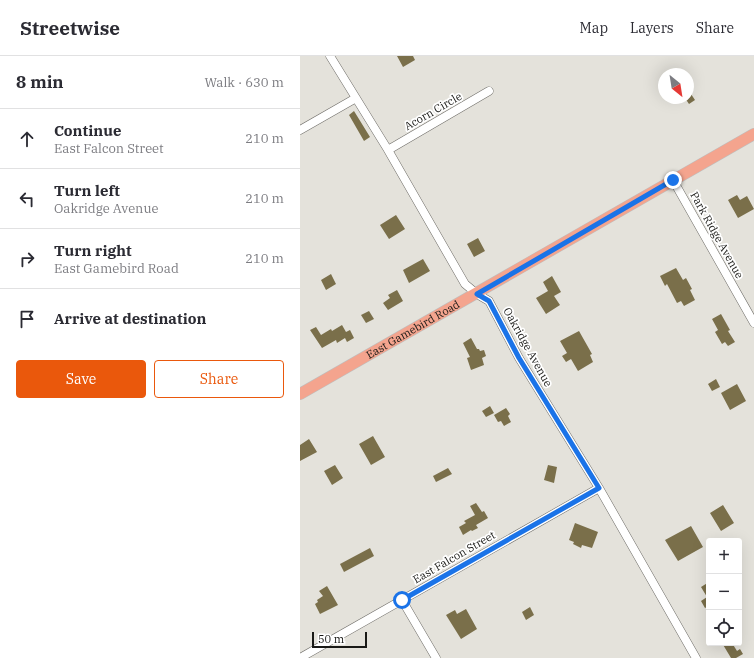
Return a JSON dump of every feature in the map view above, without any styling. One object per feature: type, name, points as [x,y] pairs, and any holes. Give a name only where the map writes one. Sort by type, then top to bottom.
[{"type":"main road","name":"East Gamebird Road","points":[[300,394],[754,134]]},
{"type":"street","name":"Oakridge Avenue","points":[[330,56],[388,150],[465,284],[477,294],[489,301],[519,358],[599,488],[696,658]]},
{"type":"street","name":"Acorn Circle","points":[[388,150],[489,92]]},
{"type":"street","points":[[300,130],[356,98]]},
{"type":"street","name":"Park Ridge Avenue","points":[[673,180],[754,323]]},
{"type":"street","name":"East Falcon Street","points":[[300,658],[599,488]]},
{"type":"street","points":[[402,600],[436,658]]},
{"type":"building","points":[[397,56],[413,56],[415,60],[403,67]]},
{"type":"building","points":[[354,111],[370,137],[364,141],[349,115]]},
{"type":"building","points":[[737,195],[740,200],[747,196],[754,209],[738,218],[728,200]]},
{"type":"building","points":[[396,215],[405,229],[389,239],[380,225]]},
{"type":"building","points":[[478,238],[485,251],[474,257],[467,244]]},
{"type":"building","points":[[423,259],[430,271],[409,283],[403,270]]},
{"type":"building","points":[[676,268],[683,280],[686,278],[692,289],[690,290],[695,300],[684,306],[681,301],[677,303],[667,284],[665,286],[660,276]]},
{"type":"building","points":[[331,274],[336,284],[326,290],[321,280]]},
{"type":"building","points":[[552,276],[561,292],[554,296],[560,305],[546,314],[536,298],[548,291],[543,282]]},
{"type":"building","points":[[397,290],[403,301],[388,310],[383,303],[390,298],[388,295]]},
{"type":"building","points":[[369,311],[374,319],[366,323],[361,315]]},
{"type":"building","points":[[721,314],[730,330],[728,331],[735,342],[728,346],[725,342],[722,344],[715,332],[718,330],[712,319]]},
{"type":"building","points":[[342,325],[346,332],[350,330],[354,338],[347,342],[345,338],[337,343],[336,340],[322,348],[310,330],[316,327],[321,335]]},
{"type":"building","points":[[579,331],[592,354],[590,355],[593,362],[578,371],[571,359],[566,362],[562,356],[567,353],[560,341]]},
{"type":"building","points":[[471,338],[477,349],[480,351],[484,350],[486,356],[482,358],[484,365],[471,370],[467,358],[470,357],[463,343]]},
{"type":"building","points":[[716,379],[720,387],[712,391],[708,384]]},
{"type":"building","points":[[737,384],[746,401],[730,410],[721,393]]},
{"type":"building","points":[[490,406],[494,413],[486,417],[482,411]]},
{"type":"building","points":[[506,408],[510,414],[508,416],[511,422],[504,426],[501,421],[498,422],[494,415]]},
{"type":"building","points":[[373,436],[385,457],[371,465],[359,444]]},
{"type":"building","points":[[309,439],[317,452],[300,461],[300,445]]},
{"type":"building","points":[[335,465],[343,478],[332,485],[324,471]]},
{"type":"building","points":[[548,465],[557,467],[554,483],[544,480]]},
{"type":"building","points":[[448,468],[452,474],[436,482],[433,476]]},
{"type":"building","points":[[476,503],[482,512],[484,511],[488,518],[476,525],[478,528],[463,535],[459,527],[466,523],[464,521],[475,515],[470,506]]},
{"type":"building","points":[[723,505],[734,523],[721,531],[710,513]]},
{"type":"building","points":[[575,523],[598,532],[592,548],[582,545],[581,548],[569,540]]},
{"type":"building","points":[[691,526],[703,547],[678,561],[665,540]]},
{"type":"building","points":[[370,548],[374,556],[344,572],[340,564]]},
{"type":"building","points":[[706,584],[706,595],[701,587]]},
{"type":"building","points":[[327,586],[338,605],[320,614],[315,604],[318,602],[317,600],[323,596],[319,591]]},
{"type":"building","points":[[706,598],[706,608],[705,608],[701,601]]},
{"type":"building","points":[[530,607],[534,615],[526,620],[522,612]]},
{"type":"building","points":[[466,609],[477,629],[461,639],[446,615],[455,610],[457,614]]},
{"type":"building","points":[[724,646],[734,646],[737,651],[740,649],[743,654],[736,658],[731,658]]},
{"type":"route","points":[[402,600],[599,488],[519,358],[489,301],[477,294],[673,180]]}]
